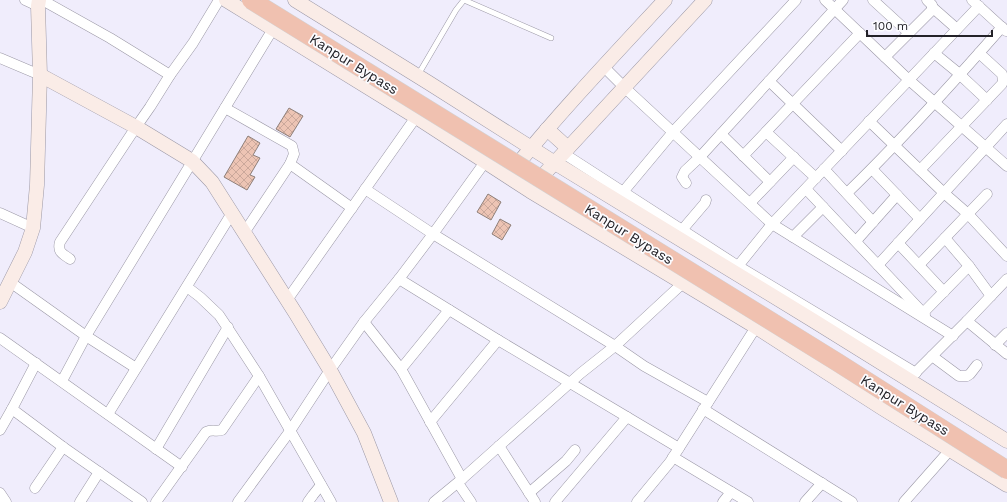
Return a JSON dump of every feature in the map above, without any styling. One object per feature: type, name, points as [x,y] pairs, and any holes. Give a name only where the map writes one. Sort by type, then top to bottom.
[{"type":"highway","name":"Kanpur Bypass","points":[[250,0],[837,362],[1007,470]]},
{"type":"highway","name":"Kanpur Bypass","points":[[273,0],[868,368],[1007,456]]},
{"type":"main road","points":[[226,0],[416,117],[530,191],[756,327],[882,408],[1007,485]]},
{"type":"main road","points":[[295,0],[531,148],[562,155],[912,376],[1007,441]]},
{"type":"main road","points":[[507,176],[603,66],[665,0]]},
{"type":"main road","points":[[530,191],[704,0]]},
{"type":"main road","points":[[0,302],[25,252],[33,228],[37,185],[40,2]]},
{"type":"main road","points":[[40,75],[192,161],[212,182],[330,370],[364,433],[391,502]]},
{"type":"main road","points":[[547,129],[562,155]]},
{"type":"street","points":[[25,0],[40,2],[110,38],[170,75]]},
{"type":"street","points":[[70,259],[59,250],[58,247],[60,242],[219,0]]},
{"type":"street","points":[[623,192],[673,132],[796,0]]},
{"type":"street","points":[[825,0],[909,80],[1007,166]]},
{"type":"street","points":[[682,182],[686,171],[843,0]]},
{"type":"street","points":[[880,2],[909,33]]},
{"type":"street","points":[[738,266],[772,224],[957,29],[976,3],[1005,29],[979,53],[872,169],[847,193]]},
{"type":"street","points":[[885,57],[932,10],[930,4]]},
{"type":"street","points":[[930,4],[957,29]]},
{"type":"street","points":[[62,381],[86,336],[273,29]]},
{"type":"street","points":[[743,156],[860,33]]},
{"type":"street","points":[[934,53],[987,100]]},
{"type":"street","points":[[920,170],[1002,84],[1005,79],[1002,74],[979,53]]},
{"type":"street","points":[[0,58],[40,75]]},
{"type":"street","points":[[603,66],[772,224],[953,336]]},
{"type":"street","points":[[769,81],[842,151]]},
{"type":"street","points":[[224,108],[292,146],[294,154],[290,164],[244,233]]},
{"type":"street","points":[[287,300],[416,117]]},
{"type":"street","points":[[870,121],[944,193],[968,214],[1007,256]]},
{"type":"street","points":[[878,265],[1007,124]]},
{"type":"street","points":[[766,132],[816,178]]},
{"type":"street","points":[[721,134],[770,182]]},
{"type":"street","points":[[562,155],[623,192],[912,376],[953,336],[1007,279]]},
{"type":"street","points":[[750,203],[794,157]]},
{"type":"street","points":[[238,502],[290,431],[364,322],[399,279],[485,162]]},
{"type":"street","points":[[290,164],[352,208]]},
{"type":"street","points":[[824,169],[873,222]]},
{"type":"street","points":[[872,169],[920,219]]},
{"type":"street","points":[[365,189],[432,234],[615,346],[852,502]]},
{"type":"street","points":[[806,189],[935,325]]},
{"type":"street","points":[[919,265],[987,194]]},
{"type":"street","points":[[856,241],[897,195]]},
{"type":"street","points":[[682,230],[706,200]]},
{"type":"street","points":[[793,237],[823,207]]},
{"type":"street","points":[[0,213],[33,228]]},
{"type":"street","points":[[108,414],[232,213]]},
{"type":"street","points":[[945,238],[969,266],[991,296]]},
{"type":"street","points":[[898,243],[944,292]]},
{"type":"street","points":[[924,313],[969,266]]},
{"type":"street","points":[[399,279],[570,384],[678,448]]},
{"type":"street","points":[[10,282],[86,336],[136,368]]},
{"type":"street","points":[[434,502],[500,446],[581,373],[615,346],[683,283]]},
{"type":"street","points":[[187,286],[219,315],[228,327],[259,376],[331,502]]},
{"type":"street","points":[[401,369],[449,310]]},
{"type":"street","points":[[967,321],[1007,354]]},
{"type":"street","points":[[364,322],[401,369],[471,502]]},
{"type":"street","points":[[156,449],[228,327]]},
{"type":"street","points":[[637,502],[673,457],[756,327]]},
{"type":"street","points":[[995,344],[1007,333]]},
{"type":"street","points":[[0,338],[182,466]]},
{"type":"street","points":[[430,422],[498,340]]},
{"type":"street","points":[[932,356],[959,376],[967,376],[977,365]]},
{"type":"street","points":[[0,430],[36,363]]},
{"type":"street","points":[[156,502],[206,432],[210,430],[222,430],[259,376]]},
{"type":"street","points":[[12,409],[63,447],[142,502]]},
{"type":"street","points":[[555,502],[627,417]]},
{"type":"street","points":[[500,446],[535,502]]},
{"type":"street","points":[[35,488],[63,447]]},
{"type":"street","points":[[529,493],[566,461],[575,450]]},
{"type":"street","points":[[904,502],[950,450]]},
{"type":"street","points":[[673,457],[748,502]]},
{"type":"street","points":[[80,502],[100,472]]},
{"type":"street","points":[[806,502],[822,483]]},
{"type":"street","points":[[308,502],[321,486]]},
{"type":"street","points":[[723,502],[731,492]]},
{"type":"street","points":[[0,493],[6,502]]},
{"type":"lane","points":[[418,76],[456,10],[464,0],[551,38]]},
{"type":"building","points":[[289,108],[303,116],[290,137],[276,129]]},
{"type":"building","points":[[248,136],[260,143],[253,155],[260,158],[250,175],[255,177],[247,190],[224,177]]},
{"type":"building","points":[[488,194],[501,202],[491,220],[477,212]]},
{"type":"building","points":[[500,219],[511,225],[502,240],[492,234]]}]
